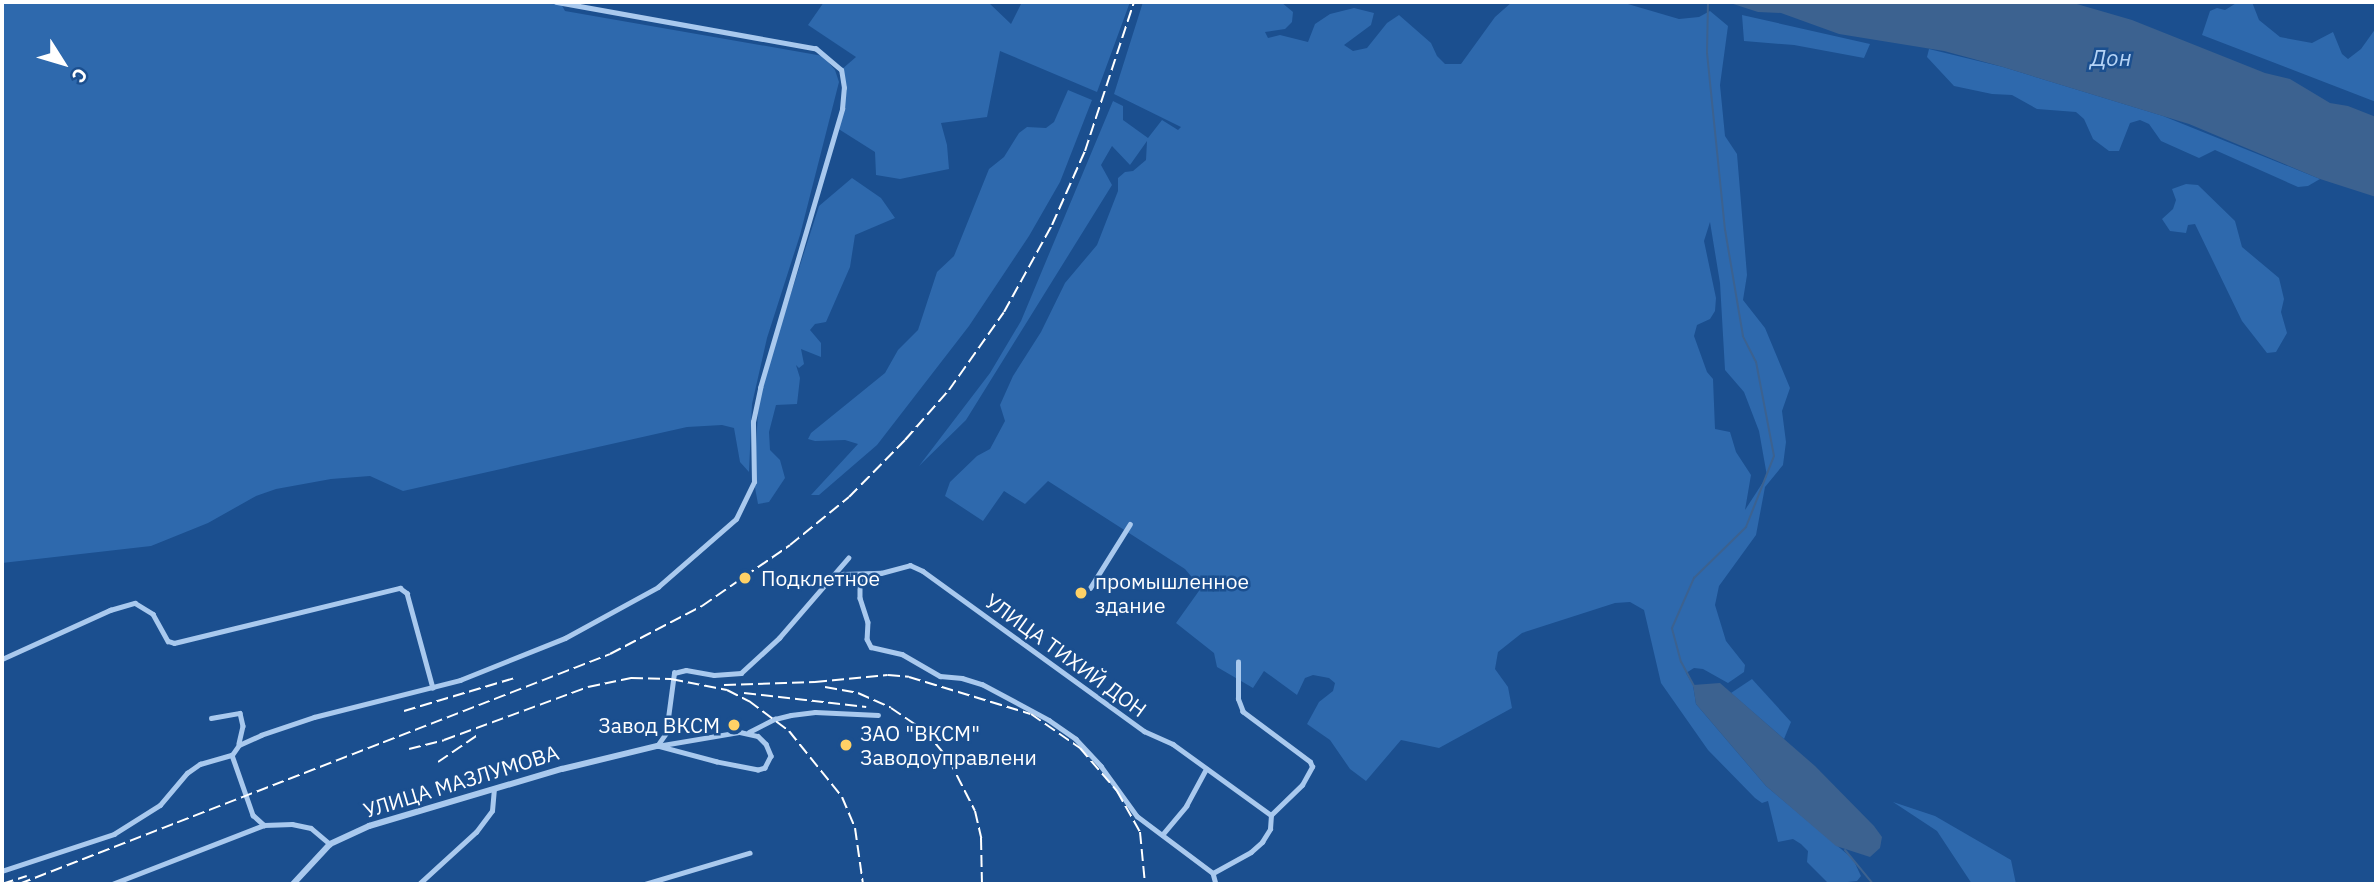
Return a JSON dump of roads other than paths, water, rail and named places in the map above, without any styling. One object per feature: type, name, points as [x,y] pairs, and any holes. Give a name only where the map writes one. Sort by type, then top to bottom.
[{"type":"street","points":[[239,745],[314,717],[433,688],[565,638],[658,587],[736,519],[746,500],[754,481],[753,422],[842,109],[844,88],[841,70],[816,50],[556,2]]},
{"type":"street","points":[[1090,588],[1130,524]]},
{"type":"street","points":[[657,746],[666,733],[674,673],[686,670],[714,675],[741,673],[779,638],[848,558]]},
{"type":"street","name":"УЛИЦА ТИХИЙ ДОН","points":[[831,579],[843,574],[881,573],[910,565],[923,571],[1144,731],[1173,744],[1271,815]]},
{"type":"street","points":[[860,575],[860,598],[871,647],[902,654],[940,677],[962,678],[982,684],[1049,720],[1076,739],[1120,790],[1137,816],[1213,873],[1216,884]]},
{"type":"street","points":[[2,659],[110,610],[135,603],[153,614],[169,641],[174,643],[400,588],[407,593],[433,688]]},
{"type":"street","points":[[1213,873],[1251,852],[1262,842],[1269,829],[1271,815],[1302,785],[1312,767],[1310,762],[1243,712],[1238,699],[1238,662]]},
{"type":"street","points":[[748,733],[775,719],[791,715],[815,712],[878,715]]},
{"type":"street","points":[[2,872],[114,834],[160,805],[187,773],[200,764],[232,755],[239,745],[243,726],[240,713],[211,718]]},
{"type":"street","points":[[748,733],[758,736],[771,756],[765,768],[744,767],[657,746],[691,738],[748,733]]},
{"type":"street","name":"УЛИЦА МАЗЛУМОВА","points":[[293,884],[330,844],[369,826],[562,769],[657,746]]},
{"type":"street","points":[[232,755],[253,815],[264,825]]},
{"type":"street","points":[[1162,835],[1186,806],[1206,769]]},
{"type":"street","points":[[419,884],[476,832],[492,811],[494,789]]},
{"type":"street","points":[[112,884],[264,825],[292,824],[311,828],[330,844]]},
{"type":"street","points":[[645,884],[748,853]]},
{"type":"water","name":"Дон","points":[[1727,2],[2070,2],[2132,20],[2265,73],[2290,79],[2330,103],[2348,106],[2376,117],[2376,197],[2320,179],[2189,124],[2003,67],[1944,51],[1839,34],[1781,13],[1758,12]]},
{"type":"water","points":[[1720,683],[1815,766],[1874,826],[1882,837],[1880,848],[1870,857],[1836,846],[1766,786],[1696,704],[1693,685]]},
{"type":"waterway","points":[[1694,686],[1681,662],[1672,628],[1694,578],[1746,527],[1774,456],[1756,362],[1743,336],[1725,230],[1707,53],[1708,2]]},
{"type":"waterway","points":[[1845,850],[1873,884]]},
{"type":"railway","points":[[19,884],[610,654],[702,606],[790,545],[849,497],[905,440],[949,390],[1004,312],[1052,225],[1085,151],[1134,2]]},
{"type":"railway","points":[[724,685],[815,682],[888,675],[909,677],[1031,714],[1080,748],[1117,791],[1140,832],[1145,884]]},
{"type":"railway","points":[[404,711],[515,678]]},
{"type":"railway","points":[[409,749],[444,740],[588,687],[631,678],[671,679],[727,690],[749,701],[789,731],[842,797],[855,828],[863,884]]},
{"type":"railway","points":[[825,687],[858,693],[891,708],[925,731],[949,760],[975,811],[981,838],[982,884]]},
{"type":"railway","points":[[744,693],[866,707]]},
{"type":"railway","points":[[438,762],[479,734]]},
{"type":"railway","points":[[2,884],[27,876]]},
{"type":"place","name":"Подклетное","points":[[745,578]]},
{"type":"place","name":"промышленное здание","points":[[1081,593]]},
{"type":"place","name":"Завод ВКСМ","points":[[734,725]]},
{"type":"place","name":"ЗАО \"ВКСМ\" Заводоуправлени","points":[[846,745]]}]
